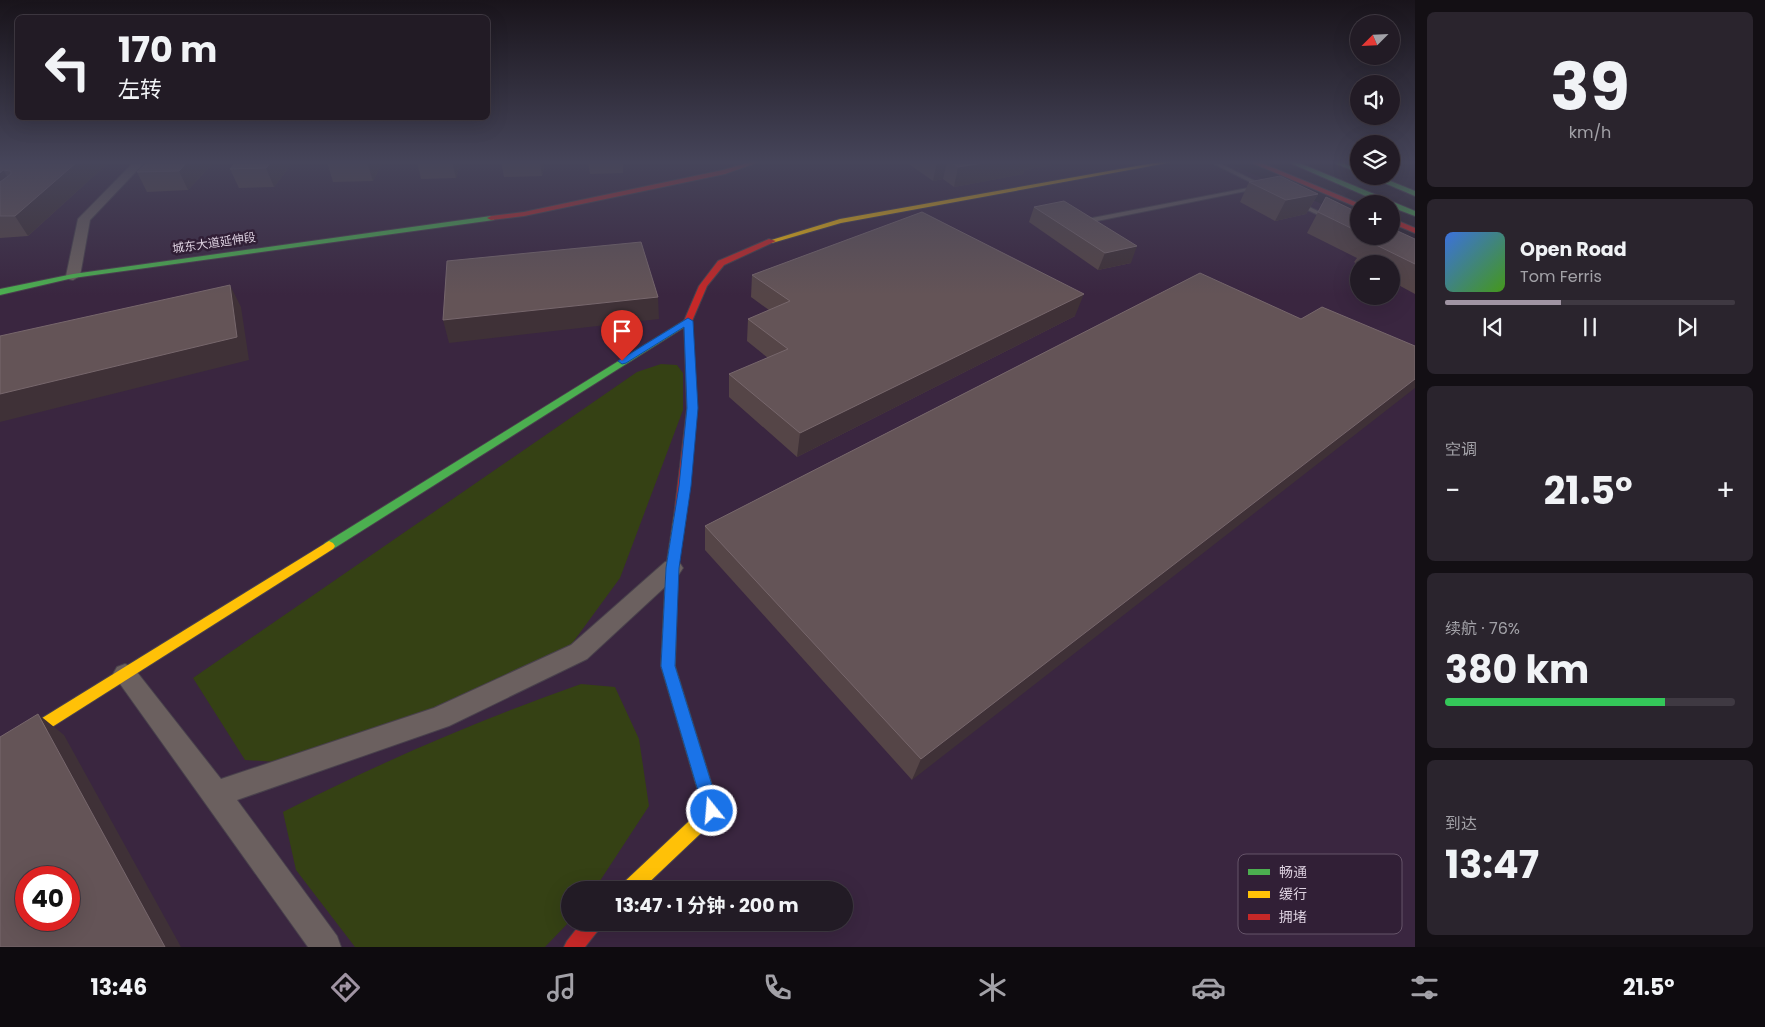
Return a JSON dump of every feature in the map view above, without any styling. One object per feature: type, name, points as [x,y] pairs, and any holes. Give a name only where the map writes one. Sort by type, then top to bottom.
[{"type":"main road","name":"城东大道延伸段","points":[[0,292],[74,267],[524,214],[561,206]]},
{"type":"main road","points":[[638,881],[712,811],[668,666],[672,568],[685,486],[692,408],[688,321],[703,286],[721,263],[780,237],[840,221],[923,206]]},
{"type":"main road","points":[[1396,206],[1415,214]]},
{"type":"main road","points":[[1400,224],[1415,230]]},
{"type":"main road","points":[[0,753],[688,321]]},
{"type":"main road","points":[[573,947],[586,931]]},
{"type":"street","points":[[74,267],[84,219],[97,206]]},
{"type":"street","points":[[216,794],[440,718],[579,652],[672,568]]},
{"type":"street","points":[[125,674],[216,794],[326,947]]},
{"type":"lane","points":[[1087,221],[1164,206]]},
{"type":"lane","points":[[1305,206],[1333,220]]},
{"type":"shaded area","points":[[0,206],[1327,206],[1350,216],[1350,245],[1400,245],[1400,239],[1415,245],[1415,947],[0,947]]},
{"type":"green space","points":[[661,364],[677,365],[683,373],[683,410],[620,578],[571,645],[453,700],[384,728],[278,762],[245,760],[193,678],[637,372]]},
{"type":"green space","points":[[581,684],[615,687],[639,739],[649,806],[600,881],[561,881],[561,930],[545,947],[355,947],[296,870],[283,812],[356,776],[505,712]]},
{"type":"building","points":[[0,206],[26,206],[15,216],[0,216]]},
{"type":"building","points":[[1072,206],[1137,246],[1105,253],[1034,207]]},
{"type":"building","points":[[1321,206],[1345,206],[1350,209],[1350,228],[1318,212]]},
{"type":"building","points":[[922,212],[1084,294],[800,433],[729,374],[788,349],[748,319],[790,301],[752,275]]},
{"type":"building","points":[[1400,232],[1415,239],[1415,264],[1376,245],[1400,245]]},
{"type":"building","points":[[641,242],[658,297],[443,320],[447,261]]},
{"type":"building","points":[[1200,273],[1301,319],[1322,307],[1415,346],[1415,379],[921,759],[705,526]]},
{"type":"building","points":[[230,285],[237,337],[0,394],[0,336]]},
{"type":"building","points":[[38,714],[165,947],[0,947],[0,737]]},
{"type":"traffic: fast","points":[[1396,206],[1415,214]]},
{"type":"traffic: fast","points":[[0,292],[73,276],[491,218]]},
{"type":"traffic: fast","points":[[329,546],[688,321]]},
{"type":"traffic: slow","points":[[772,241],[840,221],[923,206]]},
{"type":"traffic: slow","points":[[638,881],[712,811],[668,666],[672,568],[680,516]]},
{"type":"traffic: slow","points":[[0,753],[329,546]]},
{"type":"traffic: jam","points":[[491,218],[524,214],[561,206]]},
{"type":"traffic: jam","points":[[1400,224],[1415,231]]},
{"type":"traffic: jam","points":[[680,516],[692,409],[688,321],[703,286],[721,263],[772,241]]},
{"type":"traffic: jam","points":[[573,947],[586,931]]},
{"type":"route","points":[[622,361],[688,321],[692,408],[685,486],[672,568],[668,666],[712,811]]}]
